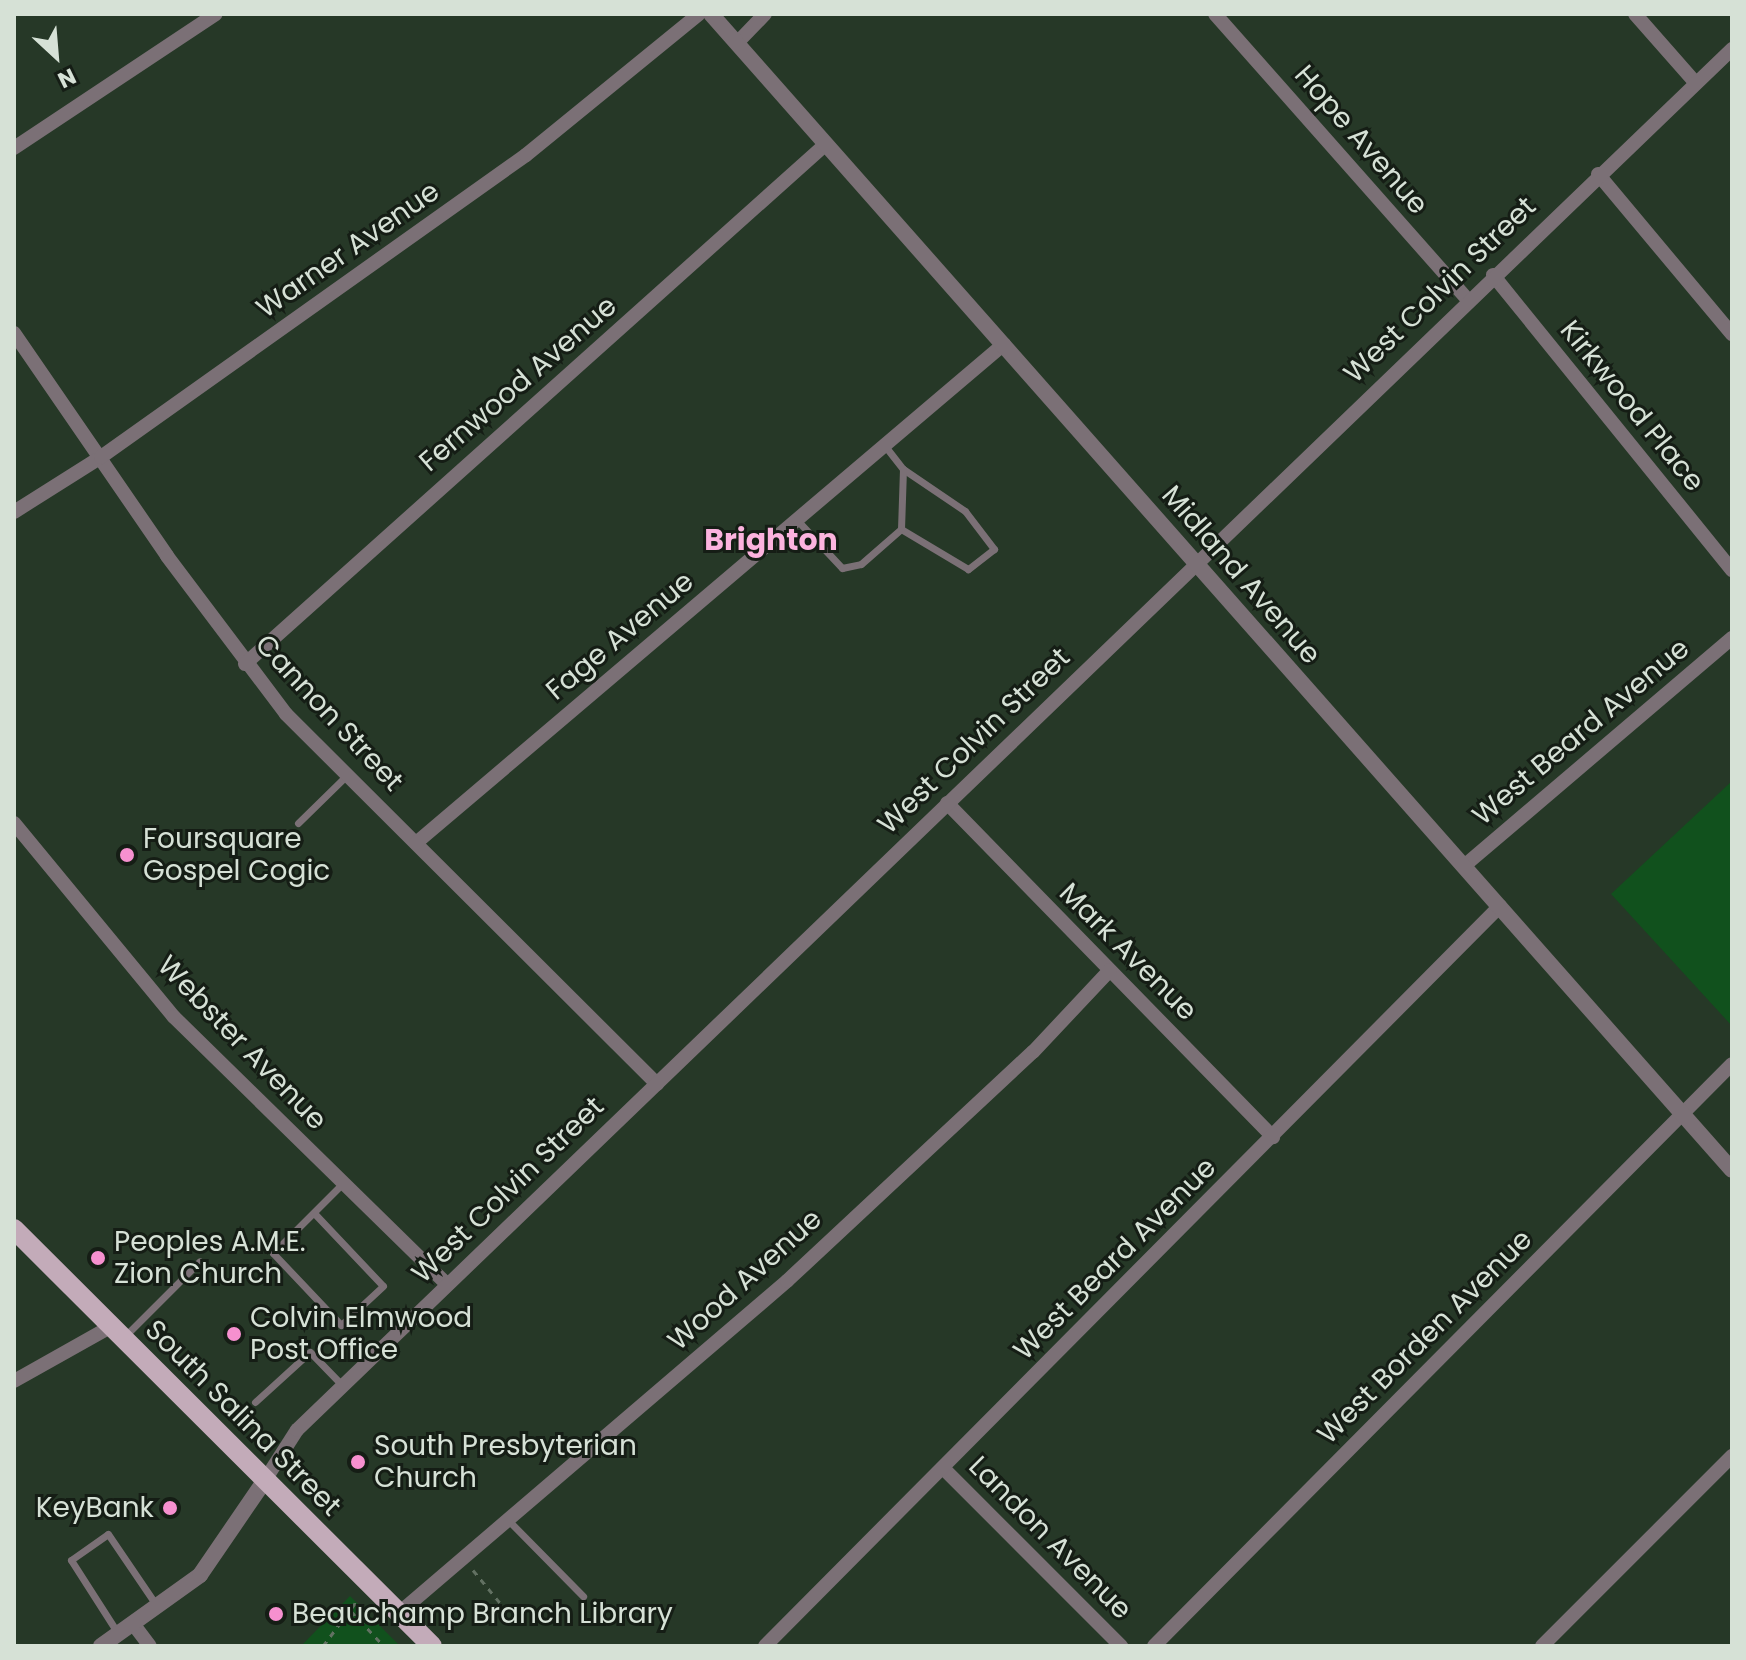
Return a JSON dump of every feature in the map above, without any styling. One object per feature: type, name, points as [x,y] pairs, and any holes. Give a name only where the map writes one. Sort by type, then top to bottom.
[{"type":"main road","name":"South Salina Street","points":[[14,1229],[432,1646]]},
{"type":"street","points":[[14,148],[216,14]]},
{"type":"street","name":"Warner Avenue","points":[[14,512],[101,457],[526,155],[699,14]]},
{"type":"street","name":"Midland Avenue","points":[[711,14],[1732,1170]]},
{"type":"street","points":[[737,43],[765,14]]},
{"type":"street","name":"Hope Avenue","points":[[1215,14],[1468,300]]},
{"type":"street","points":[[1635,14],[1695,82]]},
{"type":"street","name":"West Colvin Street","points":[[265,1480],[278,1452],[447,1284],[1598,174],[1732,49]]},
{"type":"street","name":"Fernwood Avenue","points":[[245,664],[826,144]]},
{"type":"street","points":[[1598,174],[1732,334]]},
{"type":"street","name":"Kirkwood Place","points":[[1493,275],[1732,570]]},
{"type":"street","name":"Cannon Street","points":[[14,333],[245,664],[347,775],[657,1084]]},
{"type":"street","name":"Fage Avenue","points":[[416,843],[1004,344]]},
{"type":"street","name":"West Beard Avenue","points":[[1464,866],[1732,638]]},
{"type":"street","name":"Mark Avenue","points":[[947,803],[1273,1137]]},
{"type":"street","name":"Webster Avenue","points":[[14,823],[174,1017],[447,1284]]},
{"type":"street","name":"West Beard Avenue","points":[[765,1646],[1500,906]]},
{"type":"street","name":"Wood Avenue","points":[[399,1613],[787,1281],[1033,1052],[1110,970]]},
{"type":"street","name":"West Borden Avenue","points":[[1154,1646],[1732,1064]]},
{"type":"street","points":[[14,1381],[117,1332]]},
{"type":"street","points":[[1542,1646],[1732,1456]]},
{"type":"street","name":"Landon Avenue","points":[[943,1468],[1121,1646]]},
{"type":"street","points":[[101,1646],[158,1607],[217,1556],[265,1480]]},
{"type":"street","points":[[134,1625],[150,1646]]},
{"type":"lane","points":[[885,446],[903,469],[965,511],[994,549],[968,569],[901,529]]},
{"type":"lane","points":[[797,520],[842,568],[866,561],[901,529],[903,469]]},
{"type":"lane","points":[[298,823],[347,775]]},
{"type":"lane","points":[[314,1213],[383,1286],[341,1325],[273,1253],[343,1183]]},
{"type":"lane","points":[[117,1332],[200,1261]]},
{"type":"lane","points":[[255,1402],[310,1352],[343,1386]]},
{"type":"lane","points":[[508,1520],[583,1596]]},
{"type":"lane","points":[[119,1635],[71,1560],[108,1534],[158,1607]]},
{"type":"path","points":[[463,1557],[506,1610]]},
{"type":"path","points":[[323,1646],[356,1602]]},
{"type":"path","points":[[350,1610],[384,1646]]},
{"type":"green space","points":[[1732,781],[1732,1026],[1611,894]]},
{"type":"green space","points":[[350,1596],[400,1646],[301,1646]]},
{"type":"place","name":"Foursquare Gospel Cogic","points":[[127,855]]},
{"type":"place","name":"Peoples A.M.E. Zion Church","points":[[98,1258]]},
{"type":"place","name":"Colvin Elmwood Post Office","points":[[234,1334]]},
{"type":"place","name":"South Presbyterian Church","points":[[358,1462]]},
{"type":"place","name":"KeyBank","points":[[170,1508]]},
{"type":"place","name":"Beauchamp Branch Library","points":[[276,1614]]},
{"type":"district","name":"Brighton","points":[[771,540]]}]
